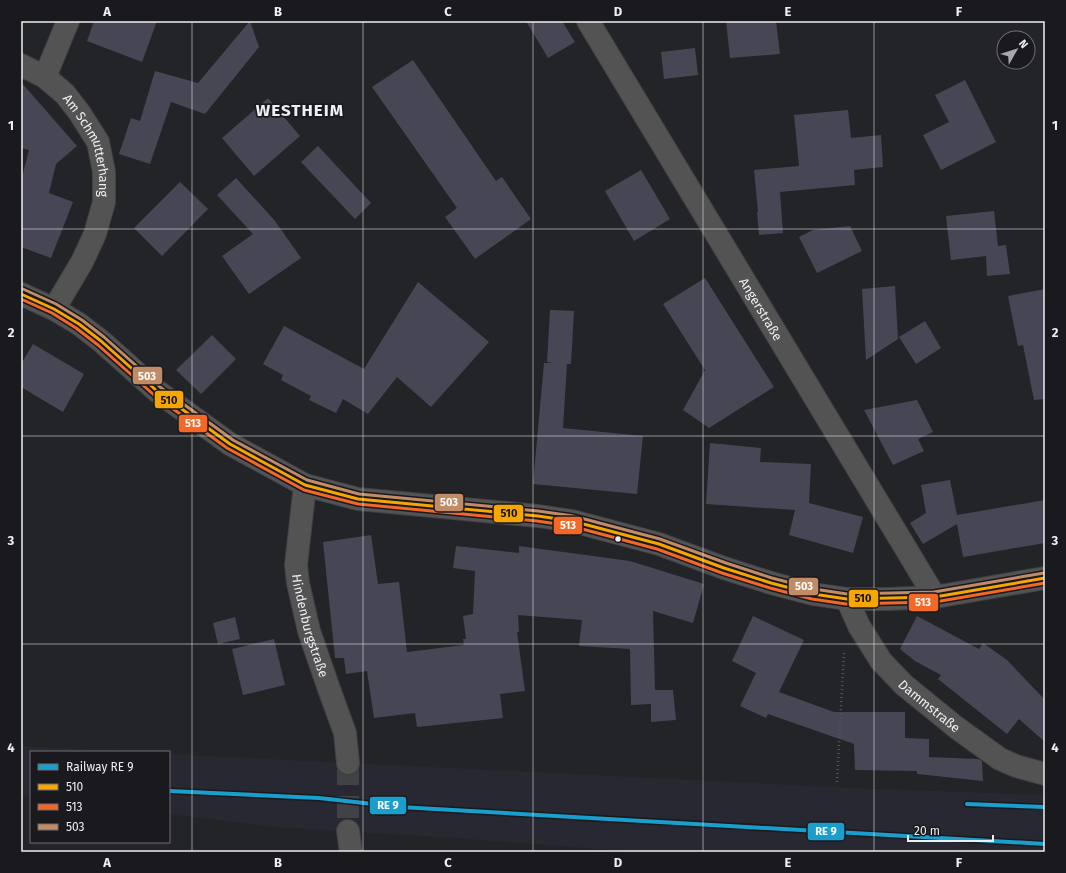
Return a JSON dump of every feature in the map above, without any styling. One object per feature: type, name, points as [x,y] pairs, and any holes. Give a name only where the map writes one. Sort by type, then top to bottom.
[{"type":"street","points":[[45,77],[68,21]]},
{"type":"street","name":"Angerstraße","points":[[588,21],[935,597]]},
{"type":"street","name":"Am Schmutterhang","points":[[21,65],[45,77],[65,94],[79,112],[98,142],[104,172],[104,202],[95,234],[82,262],[54,309]]},
{"type":"street","points":[[21,294],[54,309],[80,324],[157,391],[230,444],[305,485],[358,499],[538,516],[572,521],[654,542],[724,568],[771,583],[813,594],[847,599],[935,597],[1045,578]]},
{"type":"street","name":"Hindenburgstraße","points":[[305,485],[296,565],[298,583],[310,631],[345,733],[348,763]]},
{"type":"street","name":"Dammstraße","points":[[847,599],[859,626],[880,661],[904,685],[957,728],[1000,759],[1016,766],[1045,774]]},
{"type":"path","points":[[837,782],[845,646]]},
{"type":"shaded area","points":[[21,746],[114,751],[30,751],[30,796],[21,795]]},
{"type":"shaded area","points":[[170,754],[853,788],[1045,795],[1045,852],[636,852],[455,838],[273,827],[170,814]]},
{"type":"building","points":[[94,21],[157,21],[142,62],[87,41]]},
{"type":"building","points":[[250,21],[259,47],[205,114],[171,102],[150,164],[119,154],[131,118],[140,121],[155,71],[198,83]]},
{"type":"building","points":[[526,21],[562,21],[575,42],[548,58]]},
{"type":"building","points":[[726,21],[776,21],[780,54],[730,58]]},
{"type":"building","points":[[695,48],[698,75],[664,79],[661,52]]},
{"type":"building","points":[[413,60],[496,181],[502,177],[531,219],[475,259],[445,217],[457,208],[372,87]]},
{"type":"building","points":[[965,80],[996,142],[941,170],[923,135],[949,122],[935,95]]},
{"type":"building","points":[[21,82],[77,146],[56,164],[49,193],[73,202],[51,258],[21,247],[21,181],[29,150],[21,148]]},
{"type":"building","points":[[268,98],[300,136],[254,176],[222,138]]},
{"type":"building","points":[[848,110],[851,138],[881,135],[883,167],[854,170],[855,185],[780,192],[783,233],[759,235],[754,170],[799,166],[794,115]]},
{"type":"building","points":[[318,146],[371,203],[355,219],[301,162]]},
{"type":"building","points":[[641,170],[670,219],[634,241],[605,191]]},
{"type":"building","points":[[236,178],[275,221],[301,258],[249,294],[222,256],[253,234],[217,195]]},
{"type":"building","points":[[180,182],[208,209],[162,256],[134,228]]},
{"type":"building","points":[[994,211],[998,246],[1006,245],[1010,274],[987,276],[986,256],[951,260],[946,216]]},
{"type":"building","points":[[850,226],[862,251],[817,273],[799,237],[813,230]]},
{"type":"building","points":[[705,278],[774,387],[709,428],[683,410],[705,370],[663,304]]},
{"type":"building","points":[[418,282],[489,342],[431,407],[397,377],[368,414],[343,399],[336,413],[309,400],[311,396],[281,380],[283,375],[263,364],[284,326],[364,369]]},
{"type":"building","points":[[895,286],[898,339],[866,360],[862,289]]},
{"type":"building","points":[[1045,289],[1045,399],[1034,400],[1023,345],[1018,346],[1008,296]]},
{"type":"building","points":[[550,310],[574,311],[571,364],[567,364],[563,428],[643,436],[637,494],[533,484],[544,363],[554,363],[547,362]]},
{"type":"building","points":[[925,321],[941,348],[916,364],[899,337]]},
{"type":"building","points":[[212,335],[236,359],[201,394],[176,370]]},
{"type":"building","points":[[33,344],[84,374],[63,412],[21,387],[21,364]]},
{"type":"building","points":[[917,400],[933,432],[918,439],[924,451],[893,465],[864,410]]},
{"type":"building","points":[[710,443],[761,448],[760,462],[811,464],[809,503],[863,517],[853,553],[789,535],[795,510],[706,504]]},
{"type":"building","points":[[950,480],[957,515],[1045,500],[1045,543],[963,557],[957,524],[923,544],[910,523],[926,513],[921,485]]},
{"type":"building","points":[[371,535],[378,584],[399,582],[407,652],[464,645],[463,639],[466,639],[463,616],[473,614],[475,571],[453,568],[456,546],[519,553],[519,546],[630,561],[704,584],[693,623],[653,611],[655,690],[673,690],[676,720],[651,722],[651,704],[631,705],[630,649],[579,646],[582,620],[518,615],[519,632],[517,632],[525,691],[500,694],[503,718],[417,727],[415,713],[374,718],[367,671],[346,674],[344,658],[335,658],[323,542]]},
{"type":"building","points":[[753,616],[804,640],[779,692],[834,712],[905,712],[905,738],[929,739],[929,757],[978,759],[982,761],[983,781],[917,774],[917,771],[855,770],[854,744],[768,714],[766,718],[740,706],[756,673],[732,661]]},
{"type":"building","points":[[917,616],[979,649],[983,643],[1007,660],[1045,700],[1045,742],[1019,719],[1007,734],[938,679],[941,675],[915,661],[900,649]]},
{"type":"building","points":[[235,617],[240,639],[218,644],[213,623]]},
{"type":"building","points":[[274,639],[285,685],[243,695],[232,649]]},
{"type":"tunnel","points":[[348,763],[348,831]]},
{"type":"transit line","name":"503","points":[[23,289],[56,304],[82,320],[104,337],[160,387],[233,440],[307,480],[359,494],[538,511],[573,516],[660,539],[772,578],[814,589],[847,594],[934,592],[1044,573]]},
{"type":"transit line","name":"510","points":[[21,294],[54,309],[79,324],[101,341],[157,391],[230,444],[305,485],[358,499],[538,516],[572,521],[659,544],[724,568],[771,583],[813,594],[847,599],[935,597],[1045,578]]},
{"type":"transit line","name":"513","points":[[21,299],[52,313],[76,328],[98,345],[154,395],[227,448],[304,490],[358,504],[537,521],[571,526],[657,549],[722,573],[770,588],[812,599],[846,604],[935,602],[1045,583]]},
{"type":"transit line","points":[[170,791],[319,798],[400,807],[1045,844]]},
{"type":"transit line","points":[[967,804],[1045,807]]},
{"type":"district","name":"WESTHEIM","points":[[300,110]]}]
